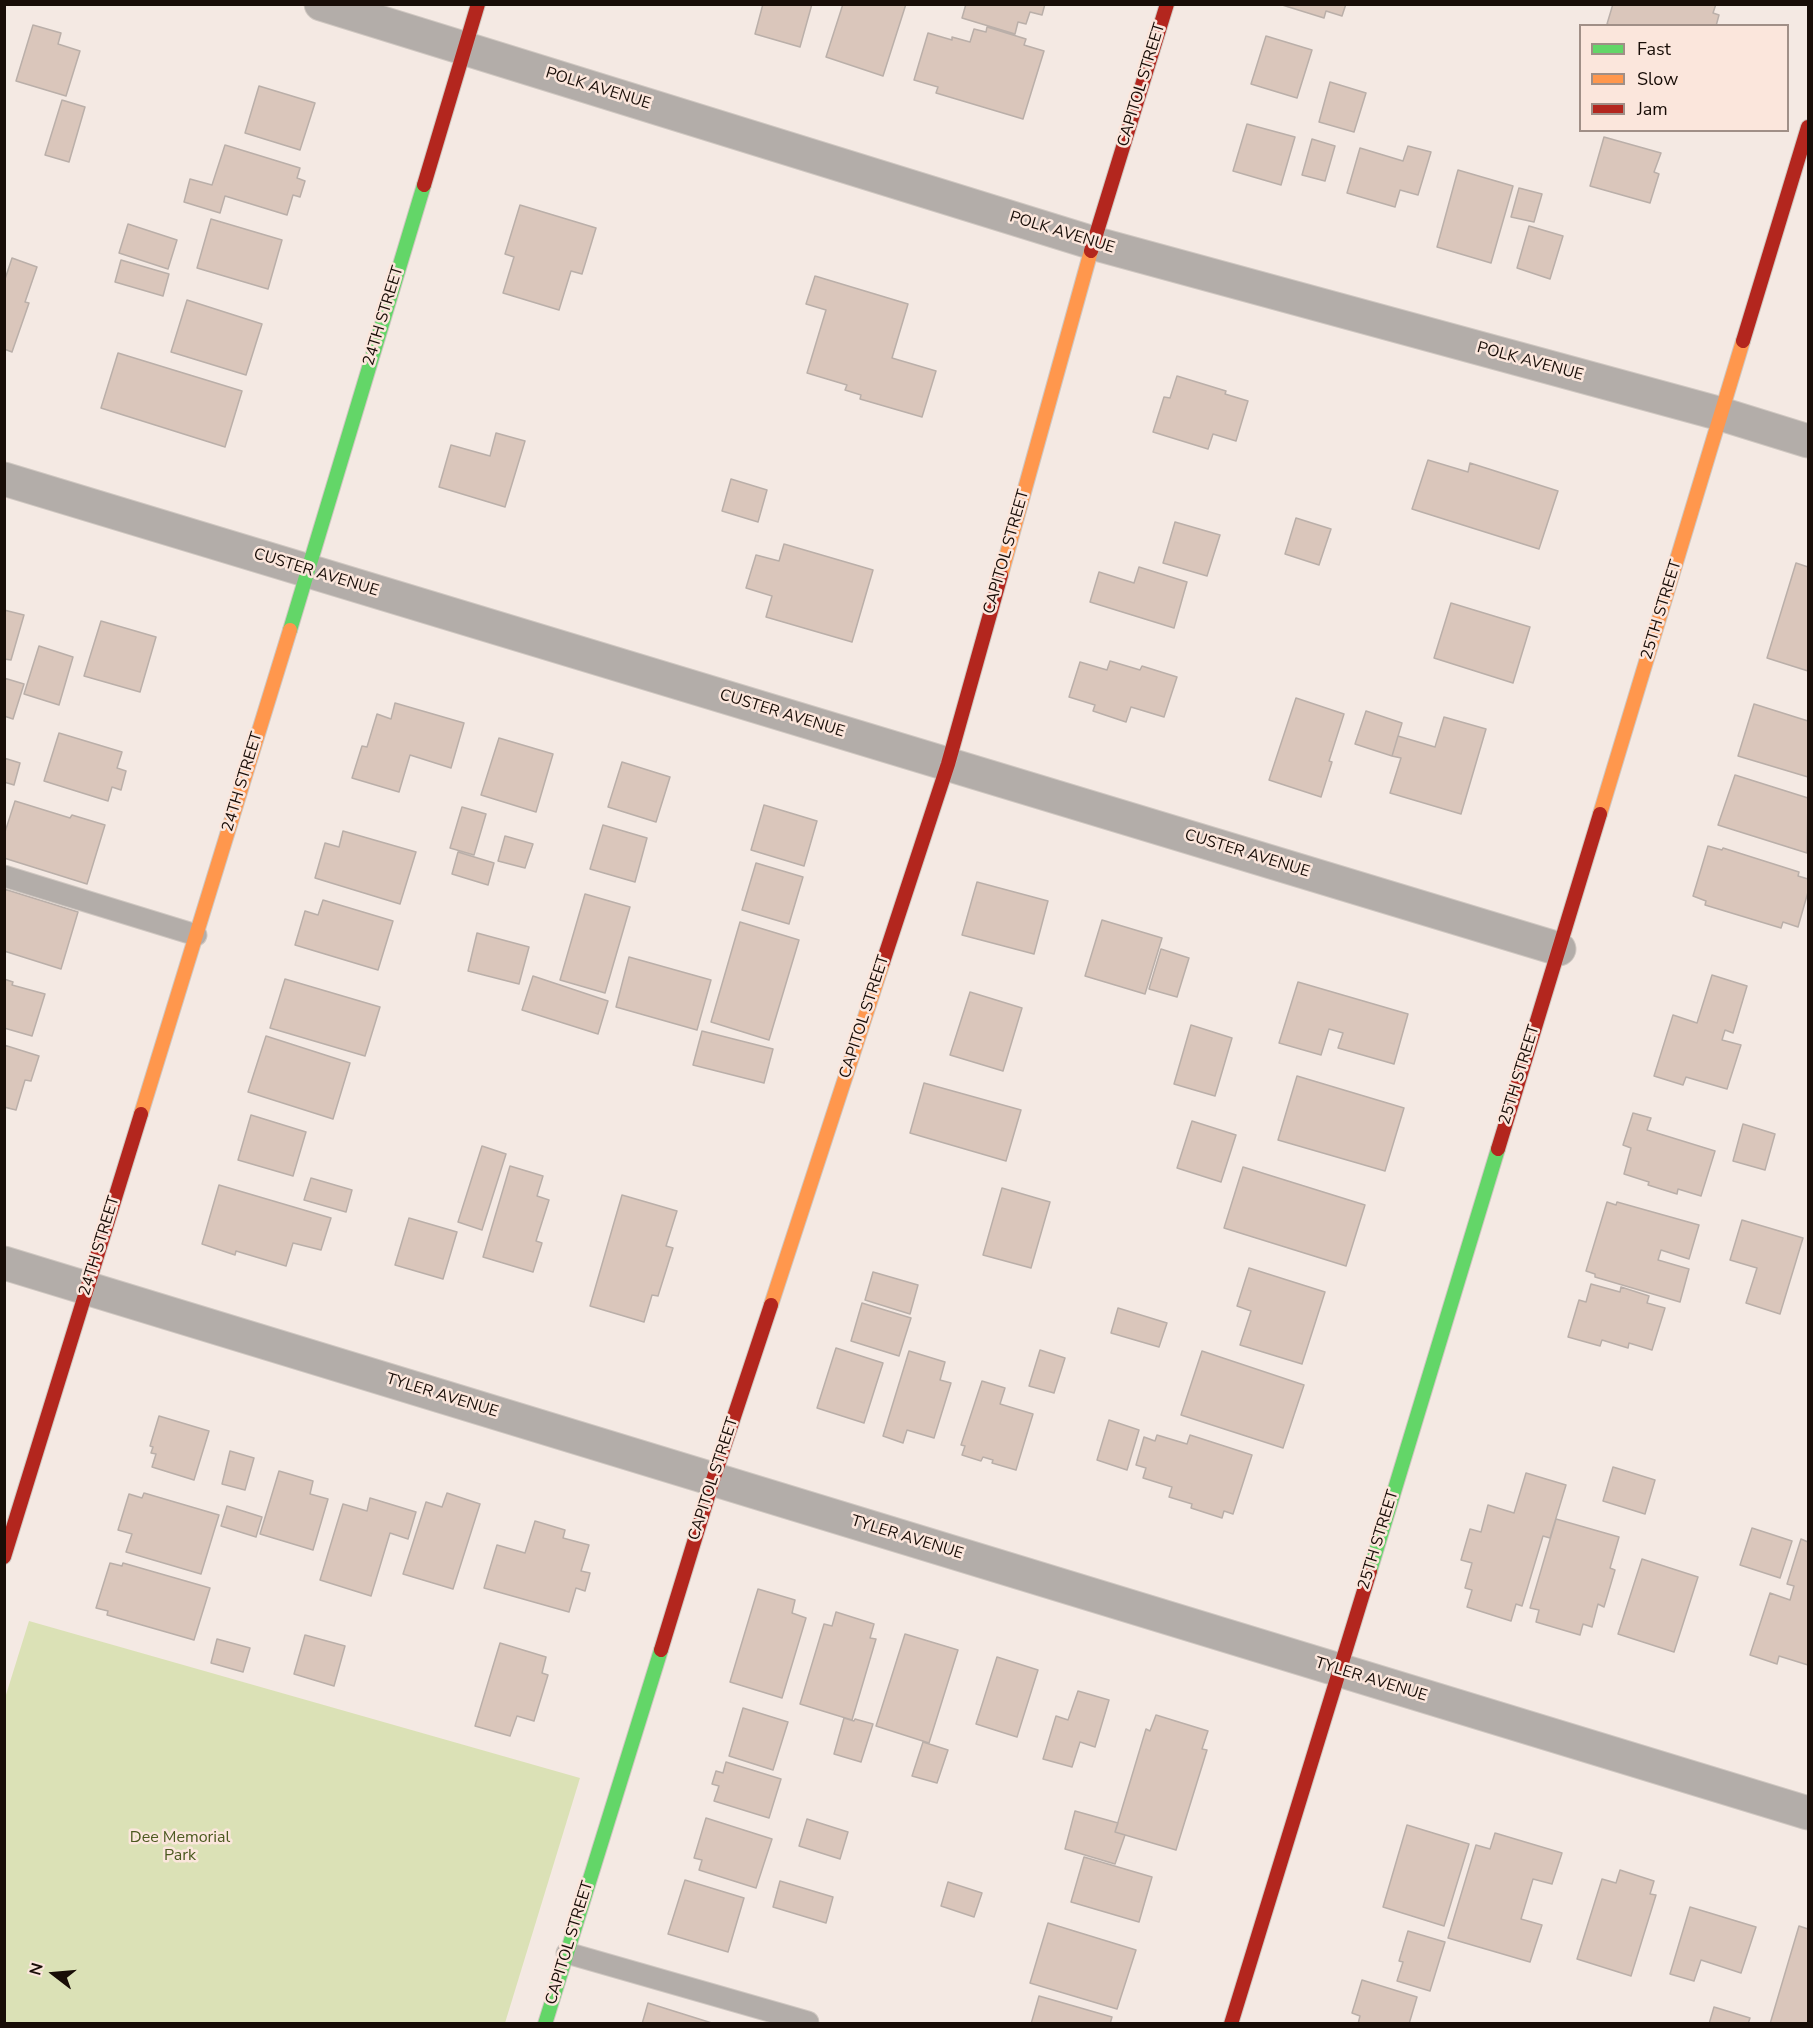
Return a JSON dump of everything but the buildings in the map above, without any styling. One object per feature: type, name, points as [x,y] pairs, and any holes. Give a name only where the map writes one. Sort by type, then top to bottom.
[{"type":"street","name":"POLK AVENUE","points":[[321,4],[1093,243],[1721,414],[1809,441]]},
{"type":"street","name":"24TH STREET","points":[[4,1557],[308,571],[478,4]]},
{"type":"street","name":"CAPITOL STREET","points":[[545,2024],[713,1480],[948,764],[1093,243],[1167,4]]},
{"type":"street","name":"25TH STREET","points":[[1231,2024],[1809,127]]},
{"type":"street","name":"CUSTER AVENUE","points":[[4,479],[1559,949]]},
{"type":"street","name":"TYLER AVENUE","points":[[4,1263],[1809,1813]]},
{"type":"lane","points":[[4,876],[196,935]]},
{"type":"lane","points":[[567,1953],[808,2022],[808,2024]]},
{"type":"green space","name":"Dee Memorial Park","points":[[29,1621],[580,1778],[505,2023],[5,2023],[5,1698]]},
{"type":"traffic: fast","points":[[290,630],[424,185]]},
{"type":"traffic: fast","points":[[1370,1571],[1498,1149]]},
{"type":"traffic: fast","points":[[545,2024],[661,1650]]},
{"type":"traffic: slow","points":[[1001,575],[1091,251]]},
{"type":"traffic: slow","points":[[1600,814],[1743,341]]},
{"type":"traffic: slow","points":[[141,1114],[290,630]]},
{"type":"traffic: slow","points":[[771,1305],[883,962]]},
{"type":"traffic: jam","points":[[424,185],[478,4]]},
{"type":"traffic: jam","points":[[1091,251],[1167,4]]},
{"type":"traffic: jam","points":[[1743,341],[1808,127]]},
{"type":"traffic: jam","points":[[883,962],[948,764],[1001,575]]},
{"type":"traffic: jam","points":[[1498,1149],[1600,814]]},
{"type":"traffic: jam","points":[[4,1557],[141,1114]]},
{"type":"traffic: jam","points":[[661,1650],[713,1480],[771,1305]]},
{"type":"traffic: jam","points":[[1231,2024],[1370,1571]]}]
